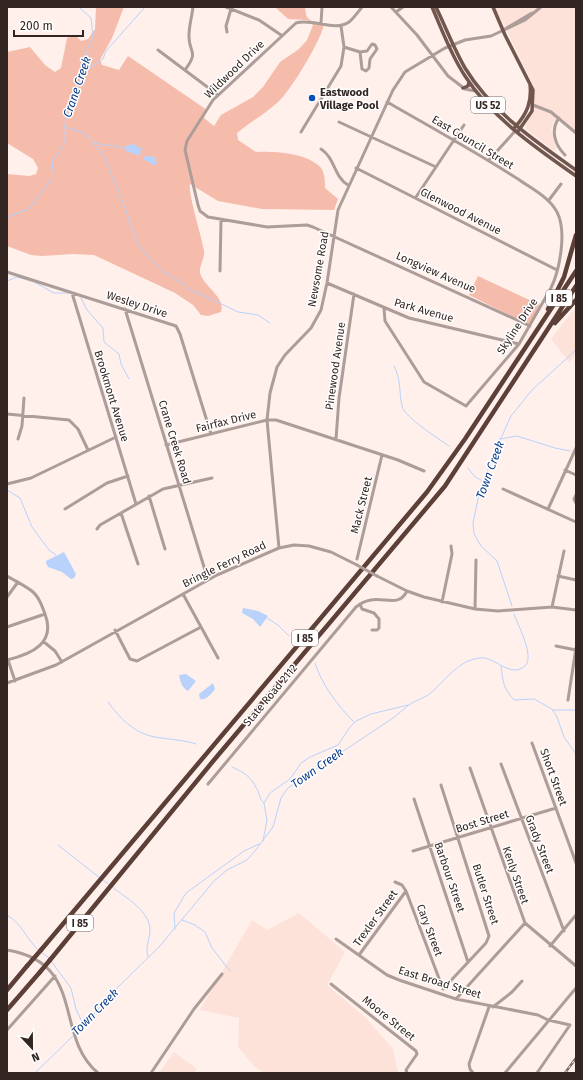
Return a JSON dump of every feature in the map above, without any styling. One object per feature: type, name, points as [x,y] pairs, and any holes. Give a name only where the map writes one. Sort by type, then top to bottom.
[{"type":"highway","points":[[541,325],[562,281],[576,234]]},
{"type":"highway","points":[[570,256],[576,240]]},
{"type":"highway","name":"I 85","points":[[7,990],[405,520],[465,439],[576,271]]},
{"type":"highway","name":"I 85","points":[[7,1010],[445,486],[576,286]]},
{"type":"highway","points":[[544,337],[576,300]]},
{"type":"main road","name":"US 52","points":[[432,7],[468,80],[494,112],[576,170]]},
{"type":"main road","name":"US 52","points":[[436,7],[451,45],[478,86],[497,108],[518,128],[576,176]]},
{"type":"main road","points":[[492,7],[533,90],[533,105],[530,116],[518,128]]},
{"type":"main road","points":[[463,88],[468,86],[468,80]]},
{"type":"main road","points":[[518,128],[530,104],[530,83]]},
{"type":"street","points":[[184,70],[191,62],[193,54],[188,37],[193,7]]},
{"type":"street","points":[[226,7],[259,20],[281,35]]},
{"type":"street","points":[[321,23],[322,7]]},
{"type":"street","points":[[301,131],[342,66],[344,47],[341,26],[351,21],[362,7]]},
{"type":"street","points":[[391,7],[417,35],[431,56],[448,77],[463,88],[477,92]]},
{"type":"street","points":[[396,12],[403,7]]},
{"type":"street","name":"Newsome Road","points":[[279,548],[267,420],[270,394],[277,367],[317,319],[323,302],[327,283],[333,235],[338,210],[371,137],[403,74],[451,45],[469,39],[486,38],[503,31],[508,25],[541,7]]},
{"type":"street","points":[[227,32],[226,26],[231,9]]},
{"type":"street","name":"Wildwood Drive","points":[[333,235],[307,225],[267,227],[208,217],[200,210],[185,150],[187,141],[207,107],[296,22],[303,21],[341,26]]},
{"type":"street","points":[[344,47],[360,52],[367,51],[372,44],[377,47],[370,59],[369,68],[366,71],[362,69],[360,52]]},
{"type":"street","points":[[158,50],[218,95]]},
{"type":"street","name":"East Council Street","points":[[388,102],[489,160],[549,200]]},
{"type":"street","points":[[533,105],[547,110],[576,133]]},
{"type":"street","points":[[559,118],[554,126],[553,132],[560,149],[565,155]]},
{"type":"street","points":[[339,122],[436,167]]},
{"type":"street","points":[[416,197],[464,125]]},
{"type":"street","points":[[489,160],[518,128]]},
{"type":"street","points":[[321,149],[327,152],[340,179],[348,185]]},
{"type":"street","name":"Glenwood Avenue","points":[[356,168],[416,197],[557,270]]},
{"type":"street","points":[[549,200],[561,184]]},
{"type":"street","name":"Skyline Drive","points":[[384,308],[385,321],[424,382],[466,406],[519,344],[551,288],[557,270],[562,231],[558,213],[549,200]]},
{"type":"street","points":[[220,271],[221,220]]},
{"type":"street","name":"Longview Avenue","points":[[333,235],[530,326]]},
{"type":"street","name":"Wesley Drive","points":[[7,272],[176,326],[211,434]]},
{"type":"street","name":"Park Avenue","points":[[327,283],[408,318],[519,344]]},
{"type":"street","name":"Brookmont Avenue","points":[[72,293],[136,504]]},
{"type":"street","name":"Pinewood Avenue","points":[[336,440],[338,398],[354,294]]},
{"type":"street","name":"Crane Creek Road","points":[[125,310],[208,580]]},
{"type":"street","points":[[18,439],[23,415],[24,398]]},
{"type":"street","points":[[7,414],[69,420],[78,429],[88,450]]},
{"type":"street","points":[[267,420],[281,421],[398,460],[424,471]]},
{"type":"street","name":"Fairfax Drive","points":[[166,445],[267,420]]},
{"type":"street","points":[[7,484],[31,478],[116,437]]},
{"type":"street","points":[[548,509],[576,448]]},
{"type":"street","name":"Mack Street","points":[[357,559],[382,455]]},
{"type":"street","points":[[565,470],[576,475]]},
{"type":"street","points":[[64,509],[107,483],[128,476]]},
{"type":"street","points":[[97,529],[100,525],[163,489],[212,478]]},
{"type":"street","points":[[503,489],[576,522]]},
{"type":"street","points":[[576,494],[574,499],[576,504]]},
{"type":"street","points":[[149,496],[165,549]]},
{"type":"street","points":[[121,513],[138,564]]},
{"type":"street","name":"Bringle Ferry Road","points":[[7,683],[62,662],[115,630],[239,565],[279,548],[294,545],[309,546],[331,552],[407,591],[442,602],[475,609],[498,611],[552,607],[576,610]]},
{"type":"street","points":[[442,602],[452,554],[451,546]]},
{"type":"street","points":[[552,607],[564,551]]},
{"type":"street","points":[[475,609],[476,560]]},
{"type":"street","points":[[7,576],[33,591],[40,600],[46,614],[49,631],[44,642],[37,649],[8,660],[15,681]]},
{"type":"street","points":[[558,576],[576,580]]},
{"type":"street","points":[[7,597],[18,582]]},
{"type":"street","points":[[372,630],[377,630],[379,628],[379,618],[362,609],[360,604],[371,599],[399,600],[404,598],[407,591]]},
{"type":"street","points":[[183,594],[218,658]]},
{"type":"street","name":"State Road 2112","points":[[208,784],[360,604]]},
{"type":"street","points":[[7,627],[46,614]]},
{"type":"street","points":[[115,630],[130,659],[134,661],[140,660],[201,627]]},
{"type":"street","points":[[44,642],[55,651],[62,662]]},
{"type":"street","points":[[556,646],[576,649],[568,700]]},
{"type":"street","name":"Short Street","points":[[532,743],[576,863]]},
{"type":"street","name":"Grady Street","points":[[501,764],[564,931]]},
{"type":"street","name":"Kenly Street","points":[[470,768],[524,923],[576,966]]},
{"type":"street","name":"Butler Street","points":[[441,785],[490,936],[486,943],[443,989]]},
{"type":"street","name":"Barbour Street","points":[[414,799],[468,962]]},
{"type":"street","name":"Bost Street","points":[[413,852],[490,827],[556,808]]},
{"type":"street","points":[[395,882],[402,885],[406,891]]},
{"type":"street","name":"Trexler Street","points":[[359,955],[406,891]]},
{"type":"street","name":"Cary Street","points":[[406,891],[443,989]]},
{"type":"street","points":[[550,946],[576,915]]},
{"type":"street","points":[[456,999],[524,923]]},
{"type":"street","name":"East Broad Street","points":[[336,940],[387,975],[456,999],[538,1015],[548,1020],[570,1025],[537,1073]]},
{"type":"street","points":[[7,950],[28,955],[40,962],[55,976],[62,987],[75,1034],[87,1060],[98,1073]]},
{"type":"street","points":[[150,1073],[194,1009],[222,974]]},
{"type":"street","points":[[7,1030],[55,976]]},
{"type":"street","points":[[473,1073],[470,1069],[470,1064],[491,1007],[512,992],[522,981]]},
{"type":"street","name":"Moore Street","points":[[331,984],[416,1051],[417,1054],[406,1070],[407,1073]]},
{"type":"street","points":[[505,1073],[576,988]]},
{"type":"street","points":[[443,989],[443,995]]},
{"type":"shaded area","points":[[96,7],[124,7],[112,38],[100,60],[102,65],[119,70],[128,56],[207,110],[204,118],[214,126],[221,115],[253,97],[263,87],[280,62],[299,49],[307,40],[313,25],[307,20],[288,19],[275,7],[305,7],[307,16],[311,21],[318,22],[318,25],[324,25],[311,54],[297,78],[283,97],[237,133],[238,140],[256,152],[297,155],[318,165],[323,172],[325,188],[338,199],[334,210],[262,209],[218,201],[190,184],[191,197],[204,251],[200,273],[202,278],[218,297],[222,307],[221,312],[208,316],[201,315],[193,305],[175,293],[94,255],[31,255],[7,246],[7,174],[29,176],[36,174],[38,168],[33,159],[7,143],[7,52],[30,47],[45,65],[55,72],[61,68],[67,38],[75,35],[81,41],[88,39],[95,29]]},
{"type":"shaded area","points":[[495,7],[576,7],[576,131],[559,116],[553,123],[551,130],[558,147],[554,151],[526,129],[526,124],[535,103],[534,87]]},
{"type":"shaded area","points":[[478,276],[540,305],[529,325],[469,295]]},
{"type":"shaded area","points":[[576,307],[576,355],[569,362],[551,339]]},
{"type":"shaded area","points":[[299,913],[345,952],[327,985],[365,1017],[393,1049],[398,1073],[263,1073],[255,1067],[238,1047],[239,1018],[200,1010],[252,920],[267,930]]},
{"type":"shaded area","points":[[174,1052],[197,1069],[194,1073],[159,1073]]},
{"type":"water","points":[[133,144],[141,148],[140,156],[126,151],[126,146]]},
{"type":"water","points":[[145,156],[155,157],[157,164],[154,165],[143,159]]},
{"type":"water","points":[[64,552],[76,574],[74,578],[71,579],[62,572],[48,567],[46,563],[46,561]]},
{"type":"water","points":[[243,608],[258,611],[268,616],[260,627],[253,619],[242,613]]},
{"type":"water","points":[[186,674],[196,681],[188,691],[183,686],[179,675]]},
{"type":"water","points":[[213,683],[215,689],[212,693],[207,698],[200,699],[199,694]]},
{"type":"waterway","name":"Crane Creek","points":[[7,217],[29,209],[51,180],[53,161],[65,143],[65,122],[85,72],[87,51],[93,36],[91,18],[79,7]]},
{"type":"waterway","points":[[85,71],[103,59],[106,51],[145,7]]},
{"type":"waterway","points":[[65,127],[88,136],[103,155],[121,197],[137,242],[147,256],[164,272],[185,285],[191,291],[203,295],[238,312],[258,315],[270,323]]},
{"type":"waterway","points":[[93,143],[126,148]]},
{"type":"waterway","points":[[7,281],[17,277],[34,282],[54,293],[68,293]]},
{"type":"waterway","points":[[81,298],[87,310],[103,328],[104,342],[119,354],[121,364],[129,379]]},
{"type":"waterway","name":"Town Creek","points":[[512,606],[497,561],[481,546],[474,534],[473,523],[478,499],[492,458],[511,416],[532,390],[576,350]]},
{"type":"waterway","points":[[394,366],[398,376],[404,411],[415,422],[449,446]]},
{"type":"waterway","points":[[500,439],[517,436],[570,451]]},
{"type":"waterway","points":[[468,468],[475,477],[483,481]]},
{"type":"waterway","points":[[7,490],[20,498],[32,527],[49,550],[56,555]]},
{"type":"waterway","name":"Town Creek","points":[[76,1034],[119,986],[159,947],[214,881],[227,870],[247,860],[255,851],[273,827],[281,798],[288,788],[393,718],[411,704],[428,695],[464,663],[480,658],[486,658],[508,669],[514,670],[525,666],[528,662],[527,648],[514,614]]},
{"type":"waterway","points":[[267,618],[278,625],[289,636]]},
{"type":"waterway","points":[[315,663],[331,694],[354,722]]},
{"type":"waterway","points":[[501,666],[504,684],[510,696],[514,700],[534,699],[552,709],[557,717],[564,737],[576,754]]},
{"type":"waterway","points":[[108,702],[125,721],[138,731],[153,737],[196,744]]},
{"type":"waterway","points":[[264,803],[270,793],[290,779],[301,763],[310,757],[338,745],[356,721],[371,714],[408,705]]},
{"type":"waterway","points":[[553,710],[576,710]]},
{"type":"waterway","points":[[232,767],[244,773],[249,778],[264,803],[267,820],[263,841]]},
{"type":"waterway","points":[[175,929],[174,913],[186,893],[244,851],[259,844]]},
{"type":"waterway","points":[[58,845],[100,878]]},
{"type":"waterway","points":[[103,880],[110,885]]},
{"type":"waterway","points":[[112,887],[137,906],[146,918],[149,924],[150,932],[147,947],[148,957]]},
{"type":"waterway","points":[[7,915],[20,927],[38,950]]},
{"type":"waterway","points":[[182,920],[195,925],[205,932],[212,948],[230,971]]},
{"type":"waterway","points":[[42,953],[49,958]]},
{"type":"waterway","points":[[51,961],[71,988],[76,1009],[83,1024]]},
{"type":"waterway","name":"Town Creek","points":[[35,1073],[73,1036]]},
{"type":"railway","points":[[565,1073],[576,1058]]},
{"type":"place","name":"Eastwood Village Pool","points":[[312,98]]}]
